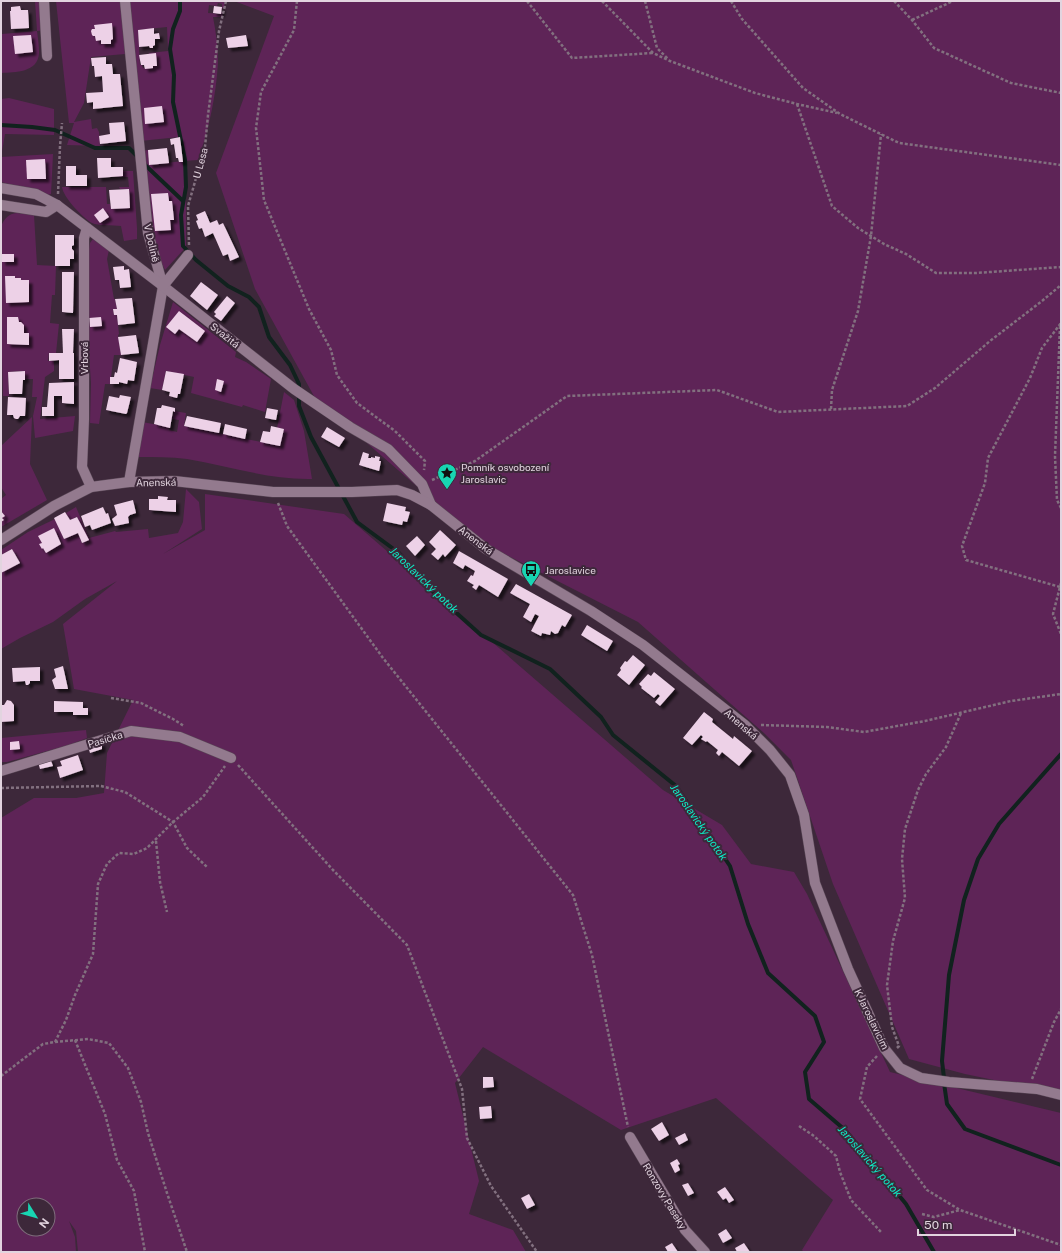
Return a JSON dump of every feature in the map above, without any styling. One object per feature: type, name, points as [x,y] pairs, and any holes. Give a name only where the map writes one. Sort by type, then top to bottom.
[{"type":"street","points":[[44,1],[47,56]]},
{"type":"street","name":"V Dolině","points":[[125,1],[148,233],[163,286],[129,482]]},
{"type":"street","name":"Svažitá","points":[[1,188],[36,194],[57,204],[304,397],[350,427],[388,449],[422,484],[431,505]]},
{"type":"street","points":[[1,204],[46,212],[57,204]]},
{"type":"street","name":"Vrbová","points":[[87,228],[84,238],[84,419],[82,467],[91,487]]},
{"type":"street","points":[[163,286],[188,255]]},
{"type":"street","name":"Anenská","points":[[1,540],[54,506],[91,487],[129,482],[174,481],[273,492],[352,492],[397,490],[412,495],[431,505],[486,549],[591,611],[643,645],[745,725],[770,750],[790,775],[804,815],[815,883]]},
{"type":"street","name":"Pasíčka","points":[[1,771],[131,731],[180,737],[231,758]]},
{"type":"street","name":"K Jaroslavicím","points":[[815,883],[848,969],[884,1048],[900,1068],[921,1078],[1028,1089],[1061,1095]]},
{"type":"street","name":"Ronzovy Paseky","points":[[630,1137],[685,1230],[705,1252]]},
{"type":"path","name":"U Lesa","points":[[188,255],[190,241],[188,206],[205,147],[219,31],[226,1]]},
{"type":"path","points":[[297,1],[294,30],[261,92],[256,128],[264,200],[309,309],[332,350],[337,375],[357,403],[396,431],[425,461],[422,484]]},
{"type":"path","points":[[527,1],[572,58],[653,53]]},
{"type":"path","points":[[602,1],[653,53],[670,61],[755,93],[840,114]]},
{"type":"path","points":[[645,1],[657,48],[670,61]]},
{"type":"path","points":[[731,1],[742,20],[803,88],[840,114],[898,143],[1061,165]]},
{"type":"path","points":[[894,1],[912,20],[934,48],[1011,83],[1061,93]]},
{"type":"path","points":[[912,20],[953,1]]},
{"type":"path","points":[[797,104],[832,206],[858,228],[884,244],[906,254],[936,273],[976,273],[1061,267]]},
{"type":"path","points":[[57,204],[62,123]]},
{"type":"path","points":[[831,409],[832,390],[858,311],[871,236],[881,134]]},
{"type":"path","points":[[422,484],[475,461],[567,396],[716,390],[778,412],[907,406],[934,388],[1061,285]]},
{"type":"path","points":[[1061,324],[1055,456],[1057,500],[1061,508]]},
{"type":"path","points":[[1060,587],[966,560],[962,546],[985,483],[988,458],[1030,378],[1042,348],[1061,324]]},
{"type":"path","points":[[273,492],[287,526],[383,658],[573,894],[592,955],[630,1137]]},
{"type":"path","points":[[1061,583],[1053,614],[1061,634]]},
{"type":"path","points":[[745,725],[827,727],[864,732],[925,721],[1011,701],[1061,694]]},
{"type":"path","points":[[111,698],[141,703],[173,718],[186,727]]},
{"type":"path","points":[[892,1057],[898,1046],[892,1027],[887,985],[893,941],[905,898],[902,859],[905,829],[918,790],[926,774],[946,747],[961,713]]},
{"type":"path","points":[[55,1042],[66,1020],[93,954],[98,884],[107,864],[120,853],[134,854],[147,848],[173,822],[203,796],[231,758],[334,870],[407,945],[462,1089],[467,1138],[491,1186],[537,1252]]},
{"type":"path","points":[[1,788],[101,786],[125,792],[173,822],[187,848],[207,867]]},
{"type":"path","points":[[156,840],[160,882],[167,912]]},
{"type":"path","points":[[1028,1089],[1054,1022],[1061,1009]]},
{"type":"path","points":[[1,1076],[43,1044],[88,1039],[109,1043],[128,1068],[141,1102],[148,1133],[187,1252]]},
{"type":"path","points":[[75,1040],[105,1114],[117,1160],[134,1191],[145,1252]]},
{"type":"path","points":[[884,1048],[867,1067],[860,1099],[927,1190],[960,1210],[1061,1244]]},
{"type":"path","points":[[799,1126],[814,1136],[836,1156],[840,1172],[851,1200],[881,1232]]},
{"type":"path","points":[[922,1214],[934,1217],[960,1210]]},
{"type":"shaded area","points":[[35,1],[42,1],[45,30],[37,31]]},
{"type":"shaded area","points":[[56,1],[121,1],[125,54],[91,57],[84,103],[74,122],[91,119],[92,129],[97,128],[99,132],[100,146],[67,145],[74,123],[69,123]]},
{"type":"shaded area","points":[[128,1],[225,1],[224,8],[222,8],[222,4],[218,3],[217,6],[209,5],[208,13],[221,14],[221,12],[223,12],[223,17],[213,17],[218,52],[216,88],[198,160],[183,161],[179,137],[140,141]],"holes":[[[167,27],[168,51],[149,53],[150,66],[143,68],[142,65],[140,65],[138,30]]]},
{"type":"shaded area","points":[[234,1],[1061,1],[1061,1094],[965,1074],[909,1059],[833,884],[791,760],[765,734],[638,622],[481,542],[315,398],[255,289],[216,173],[274,16]]},
{"type":"shaded area","points":[[1,27],[2,34],[37,31],[39,53],[38,60],[35,64],[30,68],[19,72],[1,73]]},
{"type":"shaded area","points":[[9,98],[54,109],[54,135],[5,134],[1,157],[1,99]]},
{"type":"shaded area","points":[[148,150],[149,165],[183,161],[186,179],[186,247],[165,270],[152,243],[141,151]]},
{"type":"shaded area","points":[[53,154],[51,194],[48,195],[1,182],[1,157]]},
{"type":"shaded area","points":[[123,171],[133,171],[137,239],[124,241],[121,226],[98,225],[92,223],[79,212],[66,196],[62,187],[106,187],[107,204],[110,204],[111,209],[130,208],[129,189],[120,189],[119,187],[129,187],[128,177],[117,177]]},
{"type":"shaded area","points":[[17,213],[34,215],[37,265],[56,266],[55,295],[52,295],[50,323],[59,324],[56,353],[49,353],[48,361],[54,361],[54,371],[45,377],[40,419],[75,416],[73,431],[35,438],[33,416],[37,397],[32,397],[33,379],[22,379],[22,371],[8,372],[9,396],[3,396],[1,226],[7,217],[11,214]]},
{"type":"shaded area","points":[[93,239],[109,250],[107,259],[117,309],[113,309],[114,315],[117,315],[121,355],[114,355],[110,384],[105,384],[99,424],[90,423],[91,383],[89,354],[89,249],[90,243]]},
{"type":"shaded area","points":[[173,302],[236,352],[235,357],[246,362],[271,379],[265,412],[243,405],[242,407],[191,393],[194,377],[166,371],[162,390],[150,388],[160,345]]},
{"type":"shaded area","points":[[284,392],[294,400],[304,431],[312,479],[296,479],[265,475],[187,459],[169,457],[138,457],[142,422],[170,427],[169,430],[177,432],[179,420],[172,419],[174,411],[186,413],[184,426],[280,446],[284,429],[277,428]]},
{"type":"shaded area","points":[[32,417],[30,464],[47,500],[1,527],[1,522],[4,520],[2,518],[5,516],[1,511],[1,499],[6,495],[1,487],[1,446]]},
{"type":"shaded area","points":[[186,489],[199,502],[202,529],[163,554],[205,530],[205,494],[344,514],[663,790],[722,825],[751,864],[794,872],[807,894],[890,1072],[1061,1113],[1061,1252],[804,1252],[802,1250],[833,1200],[716,1098],[621,1130],[483,1047],[455,1083],[479,1181],[469,1214],[513,1230],[526,1252],[78,1252],[76,1231],[69,1221],[75,1237],[76,1252],[1,1252],[1,818],[34,798],[76,798],[104,793],[107,753],[133,700],[74,689],[63,624],[117,581],[85,599],[53,622],[1,649],[1,573],[20,563],[12,549],[1,555],[1,550],[28,532],[55,519],[64,539],[78,533],[82,543],[88,540],[77,517],[70,520],[66,513],[76,507],[89,538],[115,531],[148,529],[149,538],[178,533],[183,522]]},
{"type":"shaded area","points":[[86,730],[87,738],[69,745],[7,762],[1,762],[1,738]]},
{"type":"building","points":[[20,6],[21,10],[28,10],[29,28],[11,29],[11,7]]},
{"type":"building","points":[[214,6],[222,7],[221,14],[213,13]]},
{"type":"building","points":[[112,23],[113,39],[111,40],[111,44],[101,44],[101,40],[96,41],[95,36],[92,35],[91,31],[92,29],[95,29],[94,25]]},
{"type":"building","points":[[154,28],[154,34],[159,33],[160,39],[155,39],[155,45],[153,48],[150,48],[149,46],[139,47],[138,30]]},
{"type":"building","points":[[31,35],[33,52],[15,54],[13,36]]},
{"type":"building","points":[[246,35],[248,46],[228,48],[226,38]]},
{"type":"building","points":[[156,53],[157,66],[145,69],[144,65],[141,65],[139,55]]},
{"type":"building","points":[[106,57],[106,64],[112,64],[113,74],[120,74],[123,106],[93,109],[93,102],[87,103],[86,93],[103,92],[102,76],[95,77],[94,66],[92,66],[91,58]]},
{"type":"building","points":[[162,106],[164,122],[145,124],[144,108]]},
{"type":"building","points":[[124,122],[126,141],[100,144],[99,136],[110,134],[109,123]]},
{"type":"building","points":[[180,137],[183,162],[179,162],[178,158],[176,158],[174,144],[171,145],[170,139]]},
{"type":"building","points":[[167,148],[169,163],[149,165],[148,150]]},
{"type":"building","points":[[97,158],[111,158],[111,167],[123,167],[123,176],[98,178]]},
{"type":"building","points":[[45,159],[46,179],[27,179],[26,160]]},
{"type":"building","points":[[66,166],[76,166],[76,175],[87,175],[87,186],[66,186]]},
{"type":"building","points":[[129,189],[130,208],[111,209],[109,190]]},
{"type":"building","points":[[168,193],[169,201],[172,201],[174,220],[170,220],[171,230],[155,231],[151,194]]},
{"type":"building","points":[[103,208],[109,217],[100,223],[94,215]]},
{"type":"building","points":[[205,211],[210,223],[217,220],[219,225],[223,223],[239,257],[230,261],[228,254],[223,256],[213,233],[205,237],[202,228],[199,229],[196,221],[198,220],[196,215]]},
{"type":"building","points":[[55,235],[74,235],[74,245],[72,246],[72,249],[74,251],[74,259],[70,259],[70,266],[55,266]]},
{"type":"building","points":[[2,254],[14,254],[14,262],[2,262]]},
{"type":"building","points":[[124,266],[124,270],[129,269],[131,287],[120,288],[119,280],[115,280],[113,267]]},
{"type":"building","points":[[62,272],[74,272],[73,313],[62,312]]},
{"type":"building","points":[[5,276],[15,276],[15,278],[21,278],[21,280],[29,280],[29,302],[6,303]]},
{"type":"building","points":[[201,282],[218,295],[207,310],[190,296]]},
{"type":"building","points":[[227,296],[235,303],[221,321],[214,316],[216,314],[214,312]]},
{"type":"building","points":[[132,298],[135,323],[118,325],[117,315],[114,315],[113,309],[117,309],[115,299]]},
{"type":"building","points":[[179,311],[205,331],[197,342],[179,329],[175,334],[166,327]]},
{"type":"building","points":[[7,317],[18,317],[19,322],[24,325],[24,333],[29,333],[29,345],[7,344]]},
{"type":"building","points":[[101,317],[102,326],[90,327],[89,318]]},
{"type":"building","points":[[62,329],[74,329],[73,353],[63,353]]},
{"type":"building","points":[[136,335],[139,353],[121,355],[118,337]]},
{"type":"building","points":[[49,353],[74,353],[74,379],[59,379],[59,360],[49,361]]},
{"type":"building","points":[[120,358],[137,362],[134,381],[128,380],[127,384],[119,382],[119,384],[110,384],[110,377],[114,377],[115,372],[117,373]]},
{"type":"building","points":[[25,371],[22,394],[9,394],[8,372]]},
{"type":"building","points":[[166,371],[184,374],[180,394],[178,394],[177,398],[169,396],[170,392],[162,390]]},
{"type":"building","points":[[217,379],[224,381],[221,392],[215,390]]},
{"type":"building","points":[[74,382],[74,404],[62,403],[62,396],[54,396],[54,416],[42,416],[42,407],[47,407],[49,383]]},
{"type":"building","points":[[120,395],[131,397],[127,413],[106,410],[109,396],[119,398]]},
{"type":"building","points":[[8,397],[26,398],[25,416],[20,416],[16,419],[13,415],[7,415]]},
{"type":"building","points":[[162,405],[175,408],[175,412],[173,411],[170,428],[154,424],[157,408],[161,408]]},
{"type":"building","points":[[267,408],[278,410],[276,420],[265,418]]},
{"type":"building","points":[[187,416],[221,423],[219,433],[184,426]]},
{"type":"building","points":[[225,424],[247,429],[245,439],[223,434]]},
{"type":"building","points":[[271,426],[284,429],[280,446],[260,442],[263,431],[270,432]]},
{"type":"building","points":[[327,427],[345,438],[339,447],[321,437]]},
{"type":"building","points":[[363,452],[369,454],[368,458],[375,458],[375,456],[380,457],[379,461],[381,461],[379,471],[359,465]]},
{"type":"building","points":[[158,496],[168,497],[167,500],[176,500],[176,512],[149,510],[149,499],[158,499]]},
{"type":"building","points":[[133,500],[136,513],[128,517],[129,523],[115,526],[112,519],[117,515],[114,505]]},
{"type":"building","points":[[387,503],[406,507],[405,511],[410,512],[407,522],[403,521],[402,525],[383,521]]},
{"type":"building","points":[[103,507],[106,514],[108,513],[111,523],[92,530],[90,525],[85,527],[81,516]]},
{"type":"building","points":[[1,511],[5,516],[2,518],[4,520],[1,522]]},
{"type":"building","points":[[65,512],[70,520],[77,517],[89,540],[82,543],[78,533],[64,539],[54,518]]},
{"type":"building","points":[[54,528],[61,544],[46,553],[39,544],[42,543],[38,536]]},
{"type":"building","points":[[440,530],[456,545],[445,557],[443,554],[438,560],[431,554],[436,549],[429,542]]},
{"type":"building","points":[[417,536],[425,545],[415,556],[406,546]]},
{"type":"building","points":[[12,549],[20,563],[1,573],[1,555]]},
{"type":"building","points":[[459,551],[508,579],[498,597],[479,585],[476,590],[472,587],[474,585],[467,581],[471,575],[473,576],[475,571],[465,565],[463,569],[453,563]]},
{"type":"building","points":[[516,584],[572,615],[565,627],[562,625],[558,633],[555,634],[551,631],[550,635],[542,633],[541,636],[531,631],[539,616],[535,614],[531,622],[523,617],[530,604],[510,593]]},
{"type":"building","points":[[587,625],[613,641],[607,651],[581,635]]},
{"type":"building","points":[[633,655],[645,665],[629,685],[617,675],[625,661],[627,662]]},
{"type":"building","points":[[63,666],[68,689],[55,689],[52,680],[56,677],[54,669]]},
{"type":"building","points":[[40,667],[40,681],[30,681],[28,685],[26,685],[25,681],[13,682],[12,668]]},
{"type":"building","points":[[654,672],[675,689],[660,706],[655,702],[660,696],[658,694],[654,698],[641,688],[642,687],[639,684],[648,674],[651,676]]},
{"type":"building","points":[[7,700],[11,701],[14,705],[14,721],[1,722],[1,705],[4,705]]},
{"type":"building","points":[[54,701],[83,702],[83,708],[88,708],[88,715],[73,715],[73,712],[54,712]]},
{"type":"building","points":[[704,712],[713,719],[712,722],[733,739],[734,736],[752,751],[739,766],[722,752],[719,756],[716,753],[718,750],[707,741],[706,742],[701,739],[703,737],[701,735],[692,745],[683,738]]},
{"type":"building","points":[[19,741],[20,749],[10,750],[10,742]]},
{"type":"building","points":[[102,742],[102,749],[90,753],[88,746]]},
{"type":"building","points":[[78,755],[83,770],[60,778],[57,767],[62,766],[60,761]]},
{"type":"building","points":[[50,758],[53,766],[40,769],[38,762]]},
{"type":"building","points":[[483,1077],[493,1077],[494,1087],[483,1088]]},
{"type":"building","points":[[491,1106],[492,1118],[480,1119],[479,1107]]},
{"type":"building","points":[[662,1122],[669,1135],[659,1141],[651,1129]]},
{"type":"building","points":[[685,1133],[688,1140],[679,1145],[675,1138]]},
{"type":"building","points":[[677,1159],[680,1164],[678,1165],[680,1170],[675,1173],[670,1163]]},
{"type":"building","points":[[688,1183],[694,1193],[688,1196],[682,1185]]},
{"type":"building","points":[[725,1187],[734,1200],[729,1203],[726,1198],[723,1200],[717,1192]]},
{"type":"building","points":[[529,1194],[535,1205],[527,1209],[521,1198]]},
{"type":"building","points":[[726,1229],[732,1238],[723,1243],[718,1234]]},
{"type":"building","points":[[672,1243],[678,1252],[668,1252],[665,1247]]},
{"type":"building","points":[[744,1243],[750,1252],[737,1252],[735,1248]]},
{"type":"waterway","name":"Jaroslavický potok","points":[[180,1],[180,11],[173,29],[170,49],[174,75],[173,102],[185,160],[186,187],[181,215],[183,246],[196,260],[228,286],[249,297],[259,307],[269,337],[290,365],[299,384],[299,406],[311,437],[357,522],[399,553],[432,591],[481,635],[550,669],[601,717],[613,735],[676,786],[730,866],[748,924],[768,973],[815,1016],[824,1042],[805,1072],[809,1099],[845,1130],[906,1204],[934,1252]]},
{"type":"waterway","points":[[1,125],[55,130],[95,148],[129,148],[139,158]]},
{"type":"waterway","points":[[143,163],[183,201]]},
{"type":"waterway","points":[[944,1078],[942,1061],[949,975],[964,900],[978,859],[999,824],[1061,754]]},
{"type":"waterway","points":[[944,1083],[947,1104],[965,1129],[1061,1165]]},
{"type":"place","name":"Pomník osvobození Jaroslavic","points":[[447,490]]},
{"type":"place","name":"Jaroslavice","points":[[531,587]]}]
